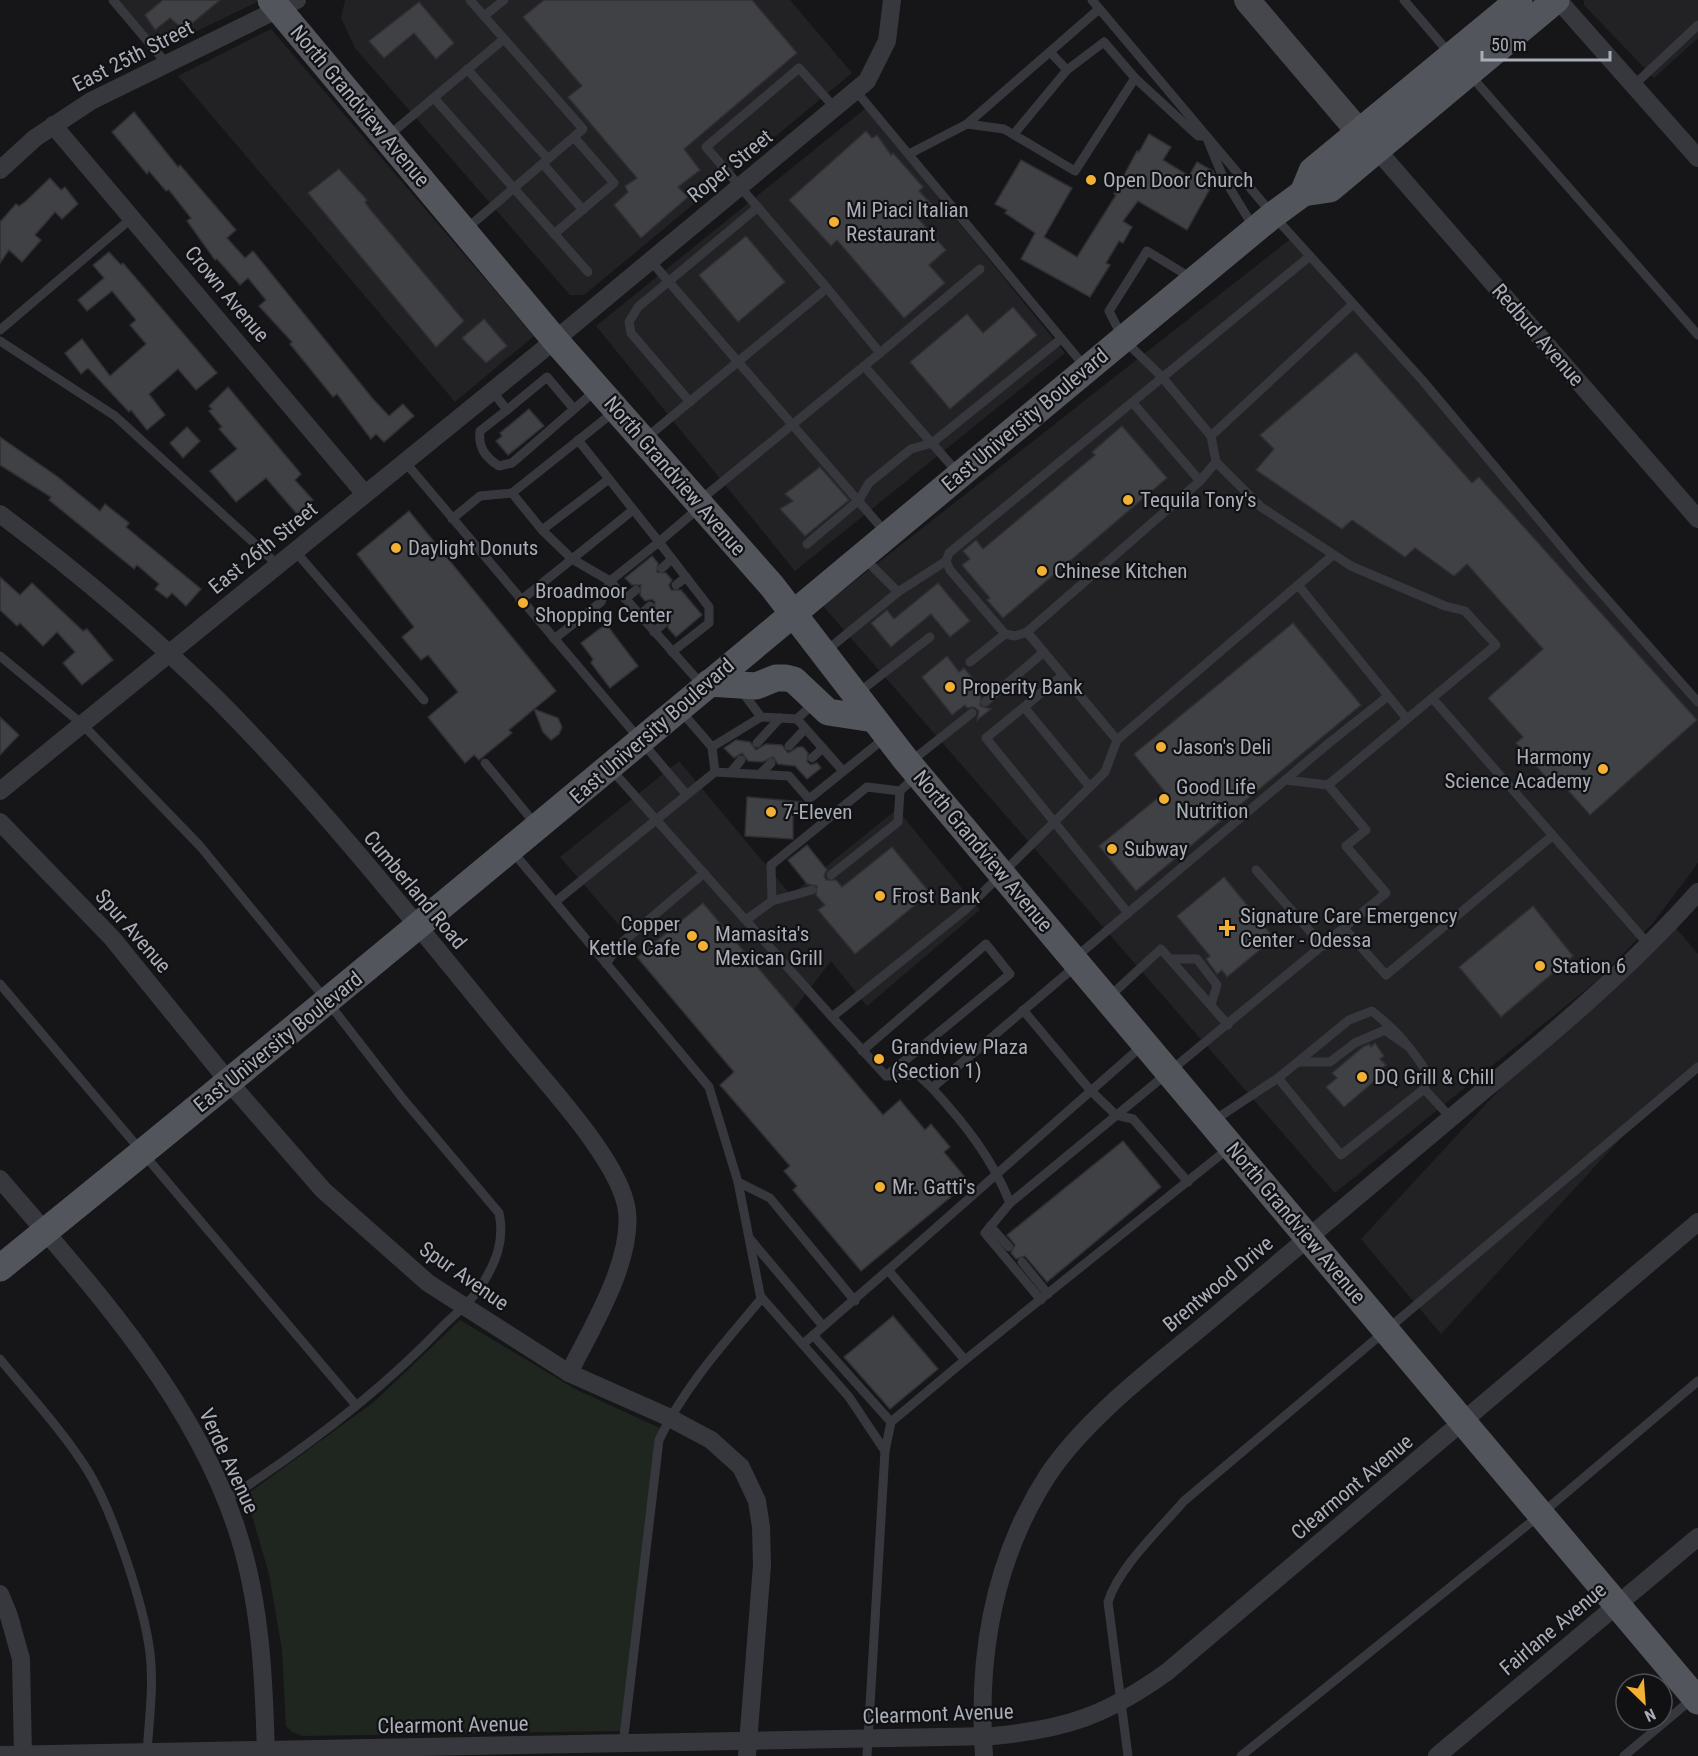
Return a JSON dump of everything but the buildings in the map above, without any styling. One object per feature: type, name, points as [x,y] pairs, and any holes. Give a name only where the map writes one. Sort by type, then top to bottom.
[{"type":"main road","name":"East University Boulevard","points":[[1460,65],[1519,0]]},
{"type":"main road","name":"East University Boulevard","points":[[0,1268],[419,927],[641,743],[706,685],[861,555],[1264,223],[1303,193],[1330,189],[1369,142],[1460,65],[1557,0]]},
{"type":"main road","name":"North Grandview Avenue","points":[[282,3],[386,138],[555,340],[793,612],[881,727],[909,776],[1001,873],[1697,1697]]},
{"type":"main road","points":[[706,685],[756,686],[776,678],[786,678],[794,680],[828,712],[881,727]]},
{"type":"street","name":"Roper Street","points":[[555,340],[867,81],[887,41],[892,0]]},
{"type":"street","name":"Redbud Avenue","points":[[1247,0],[1698,519]]},
{"type":"street","points":[[1557,0],[1698,158]]},
{"type":"street","name":"East 25th Street","points":[[0,170],[53,125],[91,100],[166,64],[282,3]]},
{"type":"street","name":"Crown Avenue","points":[[53,125],[365,494]]},
{"type":"street","name":"East 26th Street","points":[[0,791],[555,340]]},
{"type":"street","name":"Cumberland Road","points":[[0,514],[105,597],[169,654],[287,774],[419,927],[588,1137],[606,1163],[624,1197],[627,1223],[622,1253],[598,1315],[569,1373]]},
{"type":"street","name":"Spur Avenue","points":[[0,822],[112,938],[229,1082],[323,1190],[428,1283],[569,1373],[669,1418],[711,1440],[729,1454],[750,1482],[757,1501],[761,1527],[762,1564],[747,1749]]},
{"type":"street","name":"Brentwood Drive","points":[[984,1756],[987,1642],[998,1580],[1012,1543],[1050,1473],[1096,1420],[1308,1237],[1548,1038],[1649,946],[1698,892]]},
{"type":"street","name":"Verde Avenue","points":[[0,1179],[140,1349],[196,1434],[236,1527],[259,1626],[266,1753]]},
{"type":"street","name":"Clearmont Avenue","points":[[0,1755],[628,1748],[867,1748],[1041,1732],[1086,1719],[1121,1703],[1167,1672],[1698,1222]]},
{"type":"street","name":"Fairlane Avenue","points":[[1437,1756],[1698,1537]]},
{"type":"street","points":[[0,1594],[9,1616],[21,1659],[23,1756]]},
{"type":"lane","points":[[113,0],[166,64]]},
{"type":"lane","points":[[464,231],[583,129],[470,0]]},
{"type":"lane","points":[[484,16],[504,0]]},
{"type":"lane","points":[[1092,0],[1206,135],[1264,223]]},
{"type":"lane","points":[[1404,0],[1698,335]]},
{"type":"lane","points":[[909,154],[967,124],[1099,9]]},
{"type":"lane","points":[[1634,85],[1698,25]]},
{"type":"lane","points":[[386,138],[504,39]]},
{"type":"lane","points":[[1014,134],[1067,70],[1104,42],[1135,78],[1198,136],[1206,135]]},
{"type":"lane","points":[[1050,52],[1067,70]]},
{"type":"lane","points":[[835,108],[799,68],[706,147],[880,353]]},
{"type":"lane","points":[[467,69],[583,210]]},
{"type":"lane","points":[[967,124],[1004,129],[1075,171],[1135,78]]},
{"type":"lane","points":[[856,91],[1087,369]]},
{"type":"lane","points":[[434,98],[588,272]]},
{"type":"lane","points":[[1206,135],[1223,177],[1264,223],[1310,256],[1698,702]]},
{"type":"lane","points":[[554,234],[614,183],[574,136]]},
{"type":"lane","points":[[690,402],[631,333],[629,322],[638,307],[668,280],[758,207]]},
{"type":"lane","points":[[0,330],[133,217]]},
{"type":"lane","points":[[1195,280],[1147,251],[1110,311],[1123,339],[1161,377],[1211,436],[1216,462],[1261,507],[1333,555],[1351,566],[1445,606],[1465,611],[1496,645],[1328,785]]},
{"type":"lane","points":[[824,653],[898,592],[946,561],[949,553],[1310,256]]},
{"type":"lane","points":[[650,260],[887,534]]},
{"type":"lane","points":[[554,639],[601,602],[610,581],[980,269]]},
{"type":"lane","points":[[644,440],[827,288]]},
{"type":"lane","points":[[1211,436],[1353,304]]},
{"type":"lane","points":[[807,544],[859,500],[869,483],[911,449],[932,443],[1061,339]]},
{"type":"lane","points":[[0,341],[115,416],[278,565]]},
{"type":"lane","points":[[866,367],[959,475]]},
{"type":"lane","points":[[574,409],[547,377],[480,431],[482,449],[488,459],[499,466],[512,463],[574,409],[598,388]]},
{"type":"lane","points":[[492,391],[507,410]]},
{"type":"lane","points":[[1133,403],[1200,481]]},
{"type":"lane","points":[[452,519],[480,496],[512,493],[616,409]]},
{"type":"lane","points":[[578,440],[709,607],[709,623],[672,652]]},
{"type":"lane","points":[[405,462],[520,601],[686,794]]},
{"type":"lane","points":[[946,561],[950,570],[1005,634],[1015,636],[1027,632],[1200,481],[1216,462]]},
{"type":"lane","points":[[542,530],[609,479]]},
{"type":"lane","points":[[512,493],[542,530],[572,560],[610,581],[672,652],[706,685]]},
{"type":"lane","points":[[520,601],[633,510]]},
{"type":"lane","points":[[295,551],[424,700]]},
{"type":"lane","points":[[861,555],[898,592]]},
{"type":"lane","points":[[832,1017],[965,910],[1106,772],[1117,740],[1333,555]]},
{"type":"lane","points":[[662,568],[672,559]]},
{"type":"lane","points":[[676,585],[686,577]]},
{"type":"lane","points":[[1298,585],[1387,698],[1407,719]]},
{"type":"lane","points":[[625,599],[636,590]]},
{"type":"lane","points":[[690,601],[699,594]]},
{"type":"lane","points":[[640,615],[650,606]]},
{"type":"lane","points":[[654,632],[664,623]]},
{"type":"lane","points":[[1027,632],[1117,740]]},
{"type":"lane","points":[[970,662],[1005,634]]},
{"type":"lane","points":[[856,695],[930,637]]},
{"type":"lane","points":[[985,702],[1044,652]]},
{"type":"lane","points":[[0,656],[82,724],[200,846],[327,1001],[403,1099],[499,1213],[503,1229],[501,1246],[480,1288],[409,1361],[273,1470],[224,1501]]},
{"type":"lane","points":[[1063,675],[986,738],[1128,913]]},
{"type":"lane","points":[[738,685],[761,717]]},
{"type":"lane","points":[[932,1088],[1023,1010],[1128,913],[1285,780],[1387,698]]},
{"type":"lane","points":[[1433,699],[1649,946]]},
{"type":"lane","points":[[712,747],[761,717],[796,719],[817,701]]},
{"type":"lane","points":[[1024,707],[1090,787]]},
{"type":"lane","points":[[680,709],[712,747],[715,772]]},
{"type":"lane","points":[[772,901],[771,865],[867,787],[909,776],[972,713]]},
{"type":"lane","points":[[757,743],[780,718]]},
{"type":"lane","points":[[796,719],[843,771]]},
{"type":"lane","points":[[789,776],[809,799],[843,771],[881,727]]},
{"type":"lane","points":[[789,746],[805,729]]},
{"type":"lane","points":[[812,758],[823,748]]},
{"type":"lane","points":[[731,772],[741,760]]},
{"type":"lane","points":[[485,763],[538,828]]},
{"type":"lane","points":[[760,774],[771,763]]},
{"type":"lane","points":[[610,768],[886,1076],[918,1075],[969,1127],[997,1171],[1010,1203]]},
{"type":"lane","points":[[555,902],[715,772],[789,776],[798,769]]},
{"type":"lane","points":[[831,875],[898,822],[909,776]]},
{"type":"lane","points":[[1045,1297],[985,1233],[990,1226],[1010,1203],[1386,893],[1346,846],[1366,830],[1328,785],[1285,780]]},
{"type":"lane","points":[[1344,928],[1386,975],[1552,836]]},
{"type":"lane","points":[[512,850],[709,1087],[738,1182],[761,1299],[849,1397],[885,1450]]},
{"type":"lane","points":[[1256,870],[1323,946]]},
{"type":"lane","points":[[606,964],[619,945],[704,873]]},
{"type":"lane","points":[[746,920],[772,901],[812,890]]},
{"type":"lane","points":[[862,1051],[986,944],[1010,974],[886,1076]]},
{"type":"lane","points":[[1108,999],[1161,950],[1172,959],[1228,1025]]},
{"type":"lane","points":[[1172,959],[1197,959],[1217,985],[1211,1005]]},
{"type":"lane","points":[[0,984],[355,1404]]},
{"type":"lane","points":[[1023,1010],[1090,1090],[1116,1115],[1133,1119],[1188,1182]]},
{"type":"lane","points":[[1211,1122],[1278,1078],[1349,1020],[1372,1011],[1400,1034],[1428,1074],[1424,1089],[1341,1155],[1278,1078]]},
{"type":"lane","points":[[1298,1062],[1330,1062],[1355,1042],[1385,1030],[1413,1050]]},
{"type":"lane","points":[[803,1344],[855,1301],[997,1171],[1145,1044]]},
{"type":"lane","points":[[1128,1756],[1108,1602],[1113,1586],[1184,1501],[1698,1068]]},
{"type":"lane","points":[[1424,1089],[1451,1118]]},
{"type":"lane","points":[[867,1748],[885,1450],[891,1422],[965,1359],[1231,1147]]},
{"type":"lane","points":[[738,1182],[770,1198],[855,1301]]},
{"type":"lane","points":[[990,1226],[1009,1247]]},
{"type":"lane","points":[[748,1237],[824,1326]]},
{"type":"lane","points":[[1022,1262],[1045,1297]]},
{"type":"lane","points":[[888,1270],[965,1359]]},
{"type":"lane","points":[[628,1748],[659,1440],[669,1418],[761,1299]]},
{"type":"lane","points":[[813,1335],[891,1422]]},
{"type":"lane","points":[[0,1359],[65,1438],[89,1472],[113,1527],[140,1610],[150,1653],[151,1700],[147,1754]]},
{"type":"lane","points":[[1241,1756],[1541,1514],[1698,1381]]},
{"type":"lane","points":[[1624,1756],[1697,1697]]},
{"type":"shaded area","points":[[116,0],[261,0],[158,50]]},
{"type":"shaded area","points":[[345,0],[790,0],[852,73],[584,295],[570,295],[355,48],[341,18]]},
{"type":"shaded area","points":[[1584,0],[1698,0],[1698,38],[1654,78],[1584,5]]},
{"type":"shaded area","points":[[271,29],[534,336],[455,402],[178,76]]},
{"type":"shaded area","points":[[866,108],[1065,353],[795,571],[596,326]]},
{"type":"shaded area","points":[[1293,237],[1698,702],[1698,862],[1693,870],[1653,923],[1599,979],[1335,1193],[823,606]]},
{"type":"shaded area","points":[[679,761],[791,895],[897,809],[980,910],[867,1006],[831,961],[746,1072],[560,857]]},
{"type":"shaded area","points":[[1671,922],[1698,954],[1698,1069],[1633,1125],[1441,1334],[1361,1239],[1547,1038]]},
{"type":"shaded area","points":[[460,1320],[575,1389],[664,1430],[624,1731],[303,1736],[292,1732],[286,1726],[282,1650],[269,1574],[246,1495],[374,1402]]},
{"type":"place","name":"Open Door Church","points":[[1091,180]]},
{"type":"place","name":"Mi Piaci Italian Restaurant","points":[[834,222]]},
{"type":"place","name":"Tequila Tony's","points":[[1128,500]]},
{"type":"place","name":"Daylight Donuts","points":[[396,548]]},
{"type":"place","name":"Chinese Kitchen","points":[[1042,571]]},
{"type":"place","name":"Broadmoor Shopping Center","points":[[523,603]]},
{"type":"place","name":"Properity Bank","points":[[950,687]]},
{"type":"place","name":"Jason's Deli","points":[[1161,747]]},
{"type":"place","name":"Harmony Science Academy","points":[[1603,769]]},
{"type":"place","name":"Good Life Nutrition","points":[[1164,799]]},
{"type":"place","name":"7-Eleven","points":[[771,812]]},
{"type":"place","name":"Subway","points":[[1112,849]]},
{"type":"place","name":"Frost Bank","points":[[880,896]]},
{"type":"place","name":"Signature Care Emergency Center - Odessa","points":[[1227,928]]},
{"type":"place","name":"Copper Kettle Cafe","points":[[692,936]]},
{"type":"place","name":"Mamasita's Mexican Grill","points":[[703,946]]},
{"type":"place","name":"Station 6","points":[[1540,966]]},
{"type":"place","name":"Grandview Plaza (Section 1)","points":[[879,1059]]},
{"type":"place","name":"DQ Grill & Chill","points":[[1362,1077]]},
{"type":"place","name":"Mr. Gatti's","points":[[880,1187]]}]
